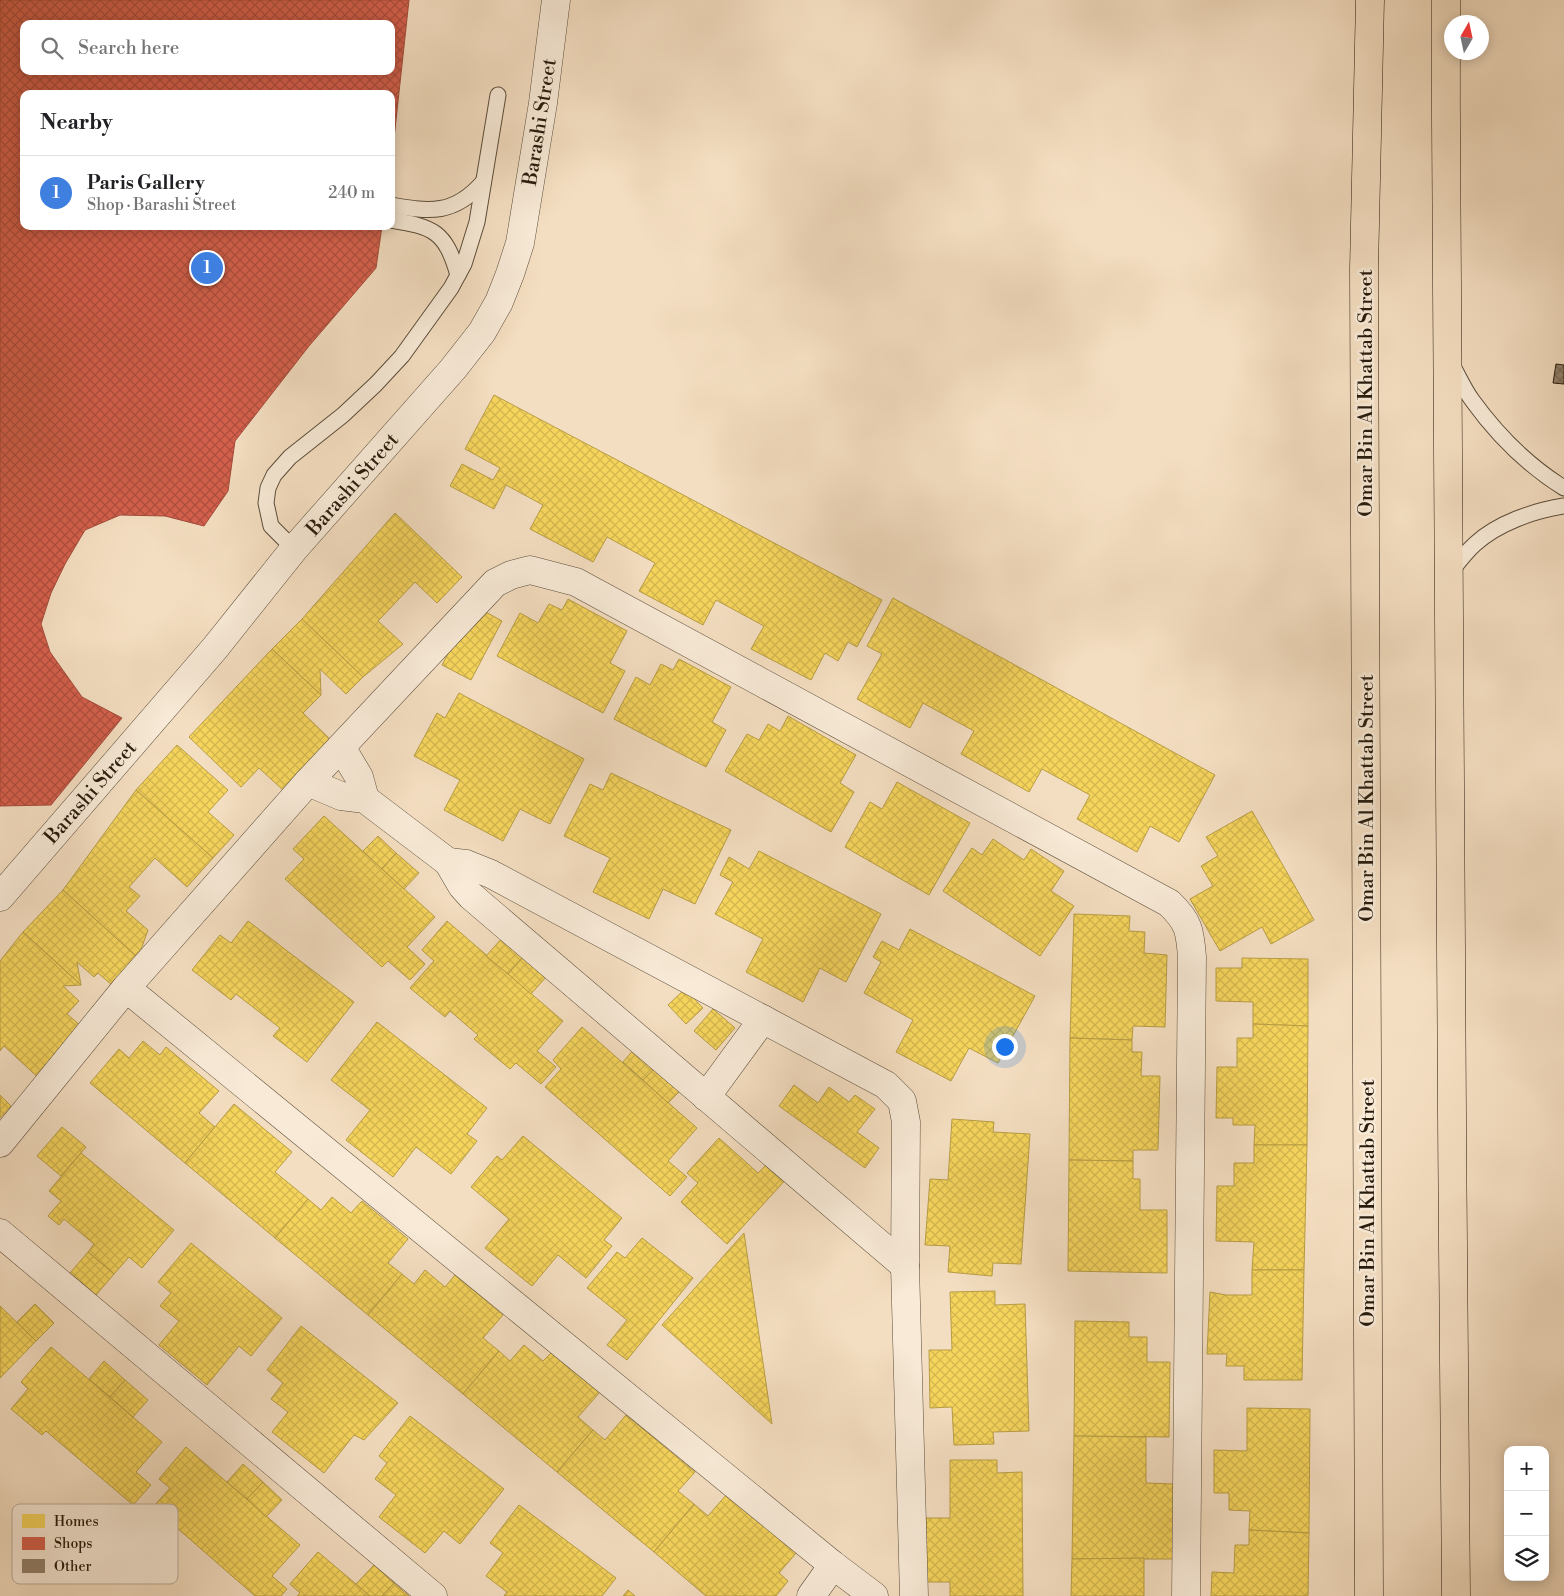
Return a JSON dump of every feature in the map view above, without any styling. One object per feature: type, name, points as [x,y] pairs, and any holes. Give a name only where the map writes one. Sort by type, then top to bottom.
[{"type":"main road","name":"Omar Bin Al Khattab Street","points":[[1369,1596],[1364,269],[1370,0]]},
{"type":"main road","points":[[1446,0],[1446,353],[1456,1596]]},
{"type":"street","name":"Barashi Street","points":[[0,897],[215,648],[294,550],[454,369],[482,332],[510,274],[520,243],[543,103],[556,0]]},
{"type":"street","points":[[0,1143],[126,988],[308,782],[495,583],[511,575],[530,570],[576,582],[1169,903],[1182,916],[1191,939],[1192,957],[1186,1596]]},
{"type":"street","points":[[340,747],[359,777],[365,799]]},
{"type":"street","points":[[308,782],[341,796],[365,799],[448,862],[462,886],[471,896],[905,1266]]},
{"type":"street","points":[[448,862],[466,864],[491,874],[886,1085],[902,1101],[906,1122],[905,1266],[914,1596]]},
{"type":"street","points":[[126,988],[832,1565],[874,1596]]},
{"type":"street","points":[[706,1097],[763,1019]]},
{"type":"street","points":[[0,1233],[433,1596]]},
{"type":"street","points":[[811,1596],[832,1565]]},
{"type":"lane","points":[[294,550],[272,526],[266,503],[268,488],[274,475],[290,457],[376,384],[402,356],[441,303],[458,275],[464,264],[477,222],[482,182],[498,95]]},
{"type":"lane","points":[[395,206],[428,211],[439,209],[463,200],[474,192],[482,182]]},
{"type":"lane","points":[[395,221],[425,227],[435,232],[445,242],[452,254],[458,275]]},
{"type":"lane","points":[[1446,353],[1471,399],[1504,440],[1543,475],[1564,488]]},
{"type":"lane","points":[[1448,574],[1475,544],[1508,522],[1546,509],[1564,506]]},
{"type":"building: Homes","points":[[494,395],[882,600],[857,647],[848,642],[838,661],[825,653],[811,680],[751,649],[764,626],[716,600],[703,625],[639,591],[655,563],[607,537],[593,562],[530,529],[543,505],[506,485],[494,509],[450,486],[462,464],[493,480],[500,468],[465,449]]},
{"type":"building: Homes","points":[[395,513],[462,577],[437,603],[415,582],[378,621],[403,644],[363,677],[302,619]]},
{"type":"building: Homes","points":[[893,598],[1215,775],[1179,842],[1150,826],[1137,852],[1077,819],[1090,795],[1042,769],[1029,792],[961,754],[974,731],[923,703],[910,728],[857,699],[882,654],[867,646]]},
{"type":"building: Homes","points":[[568,599],[627,631],[610,663],[625,671],[603,713],[497,656],[520,613],[538,623],[549,604],[562,610]]},
{"type":"building: Homes","points":[[484,611],[502,621],[471,680],[442,665],[467,618],[477,623]]},
{"type":"building: Homes","points":[[302,619],[363,677],[346,694],[320,669],[321,695],[272,649]]},
{"type":"building: Homes","points":[[272,649],[321,695],[303,713],[332,741],[284,791],[259,768],[241,787],[189,737]]},
{"type":"building: Homes","points":[[679,659],[731,687],[712,722],[726,730],[706,767],[614,719],[636,677],[650,685],[661,664],[673,670]]},
{"type":"building: Homes","points":[[459,693],[584,759],[550,824],[520,809],[503,841],[444,810],[460,780],[414,756],[437,713],[445,718]]},
{"type":"building: Homes","points":[[788,716],[856,755],[840,783],[854,792],[831,832],[725,771],[747,734],[759,740],[768,724],[780,731]]},
{"type":"building: Homes","points":[[177,745],[228,790],[208,812],[234,835],[213,858],[136,790]]},
{"type":"building: Homes","points":[[611,773],[731,830],[695,904],[663,889],[649,919],[593,892],[610,858],[564,836],[590,784],[603,790]]},
{"type":"building: Homes","points":[[897,782],[970,823],[929,895],[845,847],[870,802],[882,809]]},
{"type":"building: Homes","points":[[136,790],[213,858],[187,887],[155,858],[129,887],[140,896],[126,911],[148,930],[138,958],[63,890]]},
{"type":"building: Homes","points":[[1252,811],[1314,920],[1271,944],[1262,927],[1220,951],[1190,899],[1213,886],[1201,866],[1218,856],[1206,837]]},
{"type":"building: Homes","points":[[324,816],[435,917],[407,947],[425,964],[410,980],[388,961],[382,967],[285,879],[304,859],[293,849]]},
{"type":"building: Homes","points":[[378,836],[396,853],[382,869],[363,851]]},
{"type":"building: Homes","points":[[993,839],[1024,860],[1031,849],[1064,871],[1051,891],[1074,906],[1040,956],[943,891],[972,848],[982,855]]},
{"type":"building: Homes","points":[[759,851],[881,914],[846,982],[820,968],[803,1002],[746,972],[763,939],[715,914],[733,882],[720,875],[729,857],[749,869]]},
{"type":"building: Homes","points":[[396,853],[419,873],[404,889],[382,869]]},
{"type":"building: Homes","points":[[63,890],[138,958],[113,986],[98,973],[94,977],[77,962],[81,985],[23,932]]},
{"type":"building: Homes","points":[[1074,914],[1130,916],[1129,931],[1145,932],[1144,953],[1167,955],[1165,1027],[1133,1026],[1132,1040],[1070,1038]]},
{"type":"building: Homes","points":[[248,921],[354,1002],[307,1062],[273,1036],[280,1028],[236,994],[231,1000],[192,970],[220,935],[231,943]]},
{"type":"building: Homes","points":[[447,921],[563,1021],[537,1051],[556,1067],[541,1084],[516,1063],[510,1069],[474,1039],[478,1035],[450,1011],[445,1017],[410,988],[434,961],[422,950]]},
{"type":"building: Homes","points":[[910,929],[1035,996],[998,1063],[969,1048],[951,1081],[896,1052],[913,1020],[864,993],[881,962],[873,957],[882,941],[899,950]]},
{"type":"building: Homes","points":[[23,932],[81,985],[63,986],[79,1001],[67,1014],[87,1031],[42,1081],[4,1046],[0,1051],[0,961]]},
{"type":"building: Homes","points":[[503,937],[524,956],[508,974],[486,956]]},
{"type":"building: Homes","points":[[524,956],[546,977],[531,994],[508,974]]},
{"type":"building: Homes","points":[[1242,958],[1308,959],[1308,1026],[1253,1024],[1253,1002],[1216,1001],[1216,968],[1242,968]]},
{"type":"building: Homes","points":[[685,989],[703,1008],[686,1024],[668,1005]]},
{"type":"building: Homes","points":[[713,1009],[735,1028],[716,1050],[694,1031]]},
{"type":"building: Homes","points":[[377,1022],[487,1108],[467,1134],[477,1141],[451,1174],[416,1147],[393,1177],[346,1140],[370,1110],[331,1080]]},
{"type":"building: Homes","points":[[1253,1024],[1308,1026],[1307,1145],[1254,1145],[1255,1125],[1233,1125],[1233,1118],[1216,1118],[1217,1067],[1237,1067],[1237,1038],[1253,1038]]},
{"type":"building: Homes","points":[[582,1027],[697,1128],[668,1161],[687,1177],[670,1196],[545,1087],[561,1069],[553,1060]]},
{"type":"building: Homes","points":[[1070,1038],[1132,1040],[1132,1052],[1142,1052],[1141,1076],[1160,1076],[1158,1150],[1133,1150],[1133,1161],[1069,1160]]},
{"type":"building: Homes","points":[[143,1041],[160,1055],[166,1047],[219,1091],[199,1113],[215,1127],[185,1163],[90,1083],[119,1049],[129,1058]]},
{"type":"building: Homes","points":[[636,1047],[657,1066],[643,1080],[623,1062]]},
{"type":"building: Homes","points":[[657,1066],[684,1087],[668,1103],[643,1080]]},
{"type":"building: Homes","points":[[794,1085],[818,1103],[829,1087],[849,1102],[855,1095],[875,1109],[857,1132],[879,1148],[865,1168],[779,1106]]},
{"type":"building: Homes","points":[[0,1095],[11,1106],[0,1118]]},
{"type":"building: Homes","points":[[234,1104],[292,1152],[275,1172],[308,1199],[275,1238],[185,1163]]},
{"type":"building: Homes","points":[[952,1119],[994,1122],[993,1132],[1030,1134],[1021,1264],[993,1263],[992,1276],[948,1272],[950,1246],[925,1245],[930,1179],[948,1180]]},
{"type":"building: Homes","points":[[62,1127],[86,1147],[61,1176],[37,1156]]},
{"type":"building: Homes","points":[[523,1136],[622,1218],[604,1240],[612,1246],[586,1278],[558,1255],[532,1286],[485,1248],[509,1219],[471,1187],[497,1156],[502,1160]]},
{"type":"building: Homes","points":[[719,1138],[758,1173],[771,1160],[789,1176],[727,1244],[681,1202],[698,1183],[687,1173]]},
{"type":"building: Homes","points":[[1254,1145],[1307,1145],[1304,1270],[1252,1270],[1254,1242],[1216,1241],[1217,1186],[1234,1186],[1234,1163],[1254,1163]]},
{"type":"building: Homes","points":[[81,1153],[174,1230],[142,1268],[129,1257],[114,1274],[88,1252],[94,1244],[64,1219],[59,1225],[48,1216],[61,1201],[49,1191]]},
{"type":"building: Homes","points":[[1069,1160],[1133,1161],[1133,1179],[1140,1179],[1140,1210],[1167,1210],[1167,1273],[1068,1271]]},
{"type":"building: Homes","points":[[332,1197],[351,1213],[362,1201],[408,1239],[388,1263],[402,1274],[368,1315],[275,1238],[308,1199],[321,1210]]},
{"type":"building: Homes","points":[[744,1233],[772,1424],[662,1325]]},
{"type":"building: Homes","points":[[642,1238],[693,1278],[627,1360],[607,1345],[627,1320],[587,1288],[617,1252],[625,1258]]},
{"type":"building: Homes","points":[[191,1243],[282,1318],[251,1356],[239,1346],[207,1385],[159,1345],[179,1321],[160,1306],[171,1293],[158,1282]]},
{"type":"building: Homes","points":[[88,1252],[114,1274],[96,1295],[70,1273]]},
{"type":"building: Homes","points":[[425,1270],[445,1287],[455,1275],[503,1315],[483,1338],[499,1351],[463,1394],[368,1315],[402,1274],[414,1284]]},
{"type":"building: Homes","points":[[1252,1270],[1304,1270],[1302,1380],[1244,1380],[1244,1366],[1226,1366],[1227,1354],[1207,1354],[1210,1292],[1226,1295],[1252,1295]]},
{"type":"building: Homes","points":[[995,1291],[995,1305],[1025,1304],[1029,1431],[993,1432],[994,1444],[954,1445],[952,1407],[930,1408],[929,1350],[952,1350],[950,1292]]},
{"type":"building: Homes","points":[[35,1304],[54,1323],[36,1341],[17,1322]]},
{"type":"building: Homes","points":[[0,1306],[36,1341],[0,1378]]},
{"type":"building: Homes","points":[[1075,1321],[1129,1322],[1129,1337],[1147,1337],[1147,1362],[1170,1362],[1169,1437],[1074,1436]]},
{"type":"building: Homes","points":[[301,1326],[398,1403],[364,1440],[354,1435],[324,1473],[272,1432],[288,1412],[271,1399],[283,1383],[267,1370]]},
{"type":"building: Homes","points":[[524,1345],[543,1361],[552,1352],[600,1392],[578,1417],[593,1430],[557,1472],[463,1394],[499,1351],[510,1361]]},
{"type":"building: Homes","points":[[51,1347],[162,1442],[136,1472],[151,1485],[134,1504],[46,1431],[42,1435],[11,1409],[28,1389],[21,1382]]},
{"type":"building: Homes","points":[[104,1361],[125,1380],[110,1397],[89,1379]]},
{"type":"building: Homes","points":[[125,1380],[148,1400],[133,1417],[110,1397]]},
{"type":"building: Homes","points":[[1247,1408],[1310,1409],[1309,1533],[1249,1530],[1250,1511],[1229,1510],[1229,1493],[1214,1493],[1214,1450],[1247,1451]]},
{"type":"building: Homes","points":[[626,1415],[695,1472],[678,1491],[694,1504],[654,1552],[557,1472],[593,1430],[605,1440]]},
{"type":"building: Homes","points":[[410,1416],[504,1489],[460,1544],[444,1531],[425,1553],[379,1517],[396,1495],[375,1479],[387,1463],[379,1456]]},
{"type":"building: Homes","points":[[1074,1436],[1146,1437],[1146,1483],[1174,1484],[1173,1559],[1072,1559]]},
{"type":"building: Homes","points":[[186,1447],[300,1545],[272,1576],[287,1589],[281,1596],[255,1596],[178,1529],[178,1504],[156,1504],[170,1488],[159,1479]]},
{"type":"building: Homes","points":[[950,1460],[997,1460],[997,1473],[1022,1472],[1023,1596],[950,1596],[950,1582],[926,1582],[926,1518],[950,1518]]},
{"type":"building: Homes","points":[[243,1464],[263,1482],[247,1499],[227,1482]]},
{"type":"building: Homes","points":[[263,1482],[282,1500],[266,1517],[247,1499]]},
{"type":"building: Homes","points":[[727,1494],[797,1552],[779,1573],[788,1581],[776,1596],[706,1596],[654,1552],[694,1504],[708,1516]]},
{"type":"building: Homes","points":[[519,1505],[616,1578],[602,1596],[504,1596],[507,1592],[486,1576],[503,1553],[490,1543]]},
{"type":"building: Homes","points":[[1249,1530],[1309,1533],[1308,1596],[1211,1596],[1212,1572],[1234,1573],[1235,1545],[1249,1545]]},
{"type":"building: Homes","points":[[318,1552],[370,1596],[297,1596],[300,1593],[290,1584]]},
{"type":"building: Homes","points":[[1144,1558],[1144,1596],[1071,1596],[1072,1559]]},
{"type":"building: Homes","points":[[374,1565],[394,1583],[382,1596],[370,1596],[356,1584]]},
{"type":"building: Homes","points":[[394,1583],[409,1596],[382,1596]]},
{"type":"building: Homes","points":[[628,1590],[635,1596],[623,1596]]},
{"type":"building: Shops","points":[[0,0],[409,0],[395,129],[395,90],[20,90],[20,230],[381,230],[376,268],[309,346],[235,441],[228,491],[204,526],[165,516],[120,515],[85,530],[65,564],[51,593],[41,624],[50,652],[82,697],[122,718],[51,805],[0,806]]},
{"type":"building: Other","points":[[1556,364],[1564,365],[1564,384],[1553,383]]},
{"type":"place","name":"Paris Gallery","points":[[207,268]]}]
